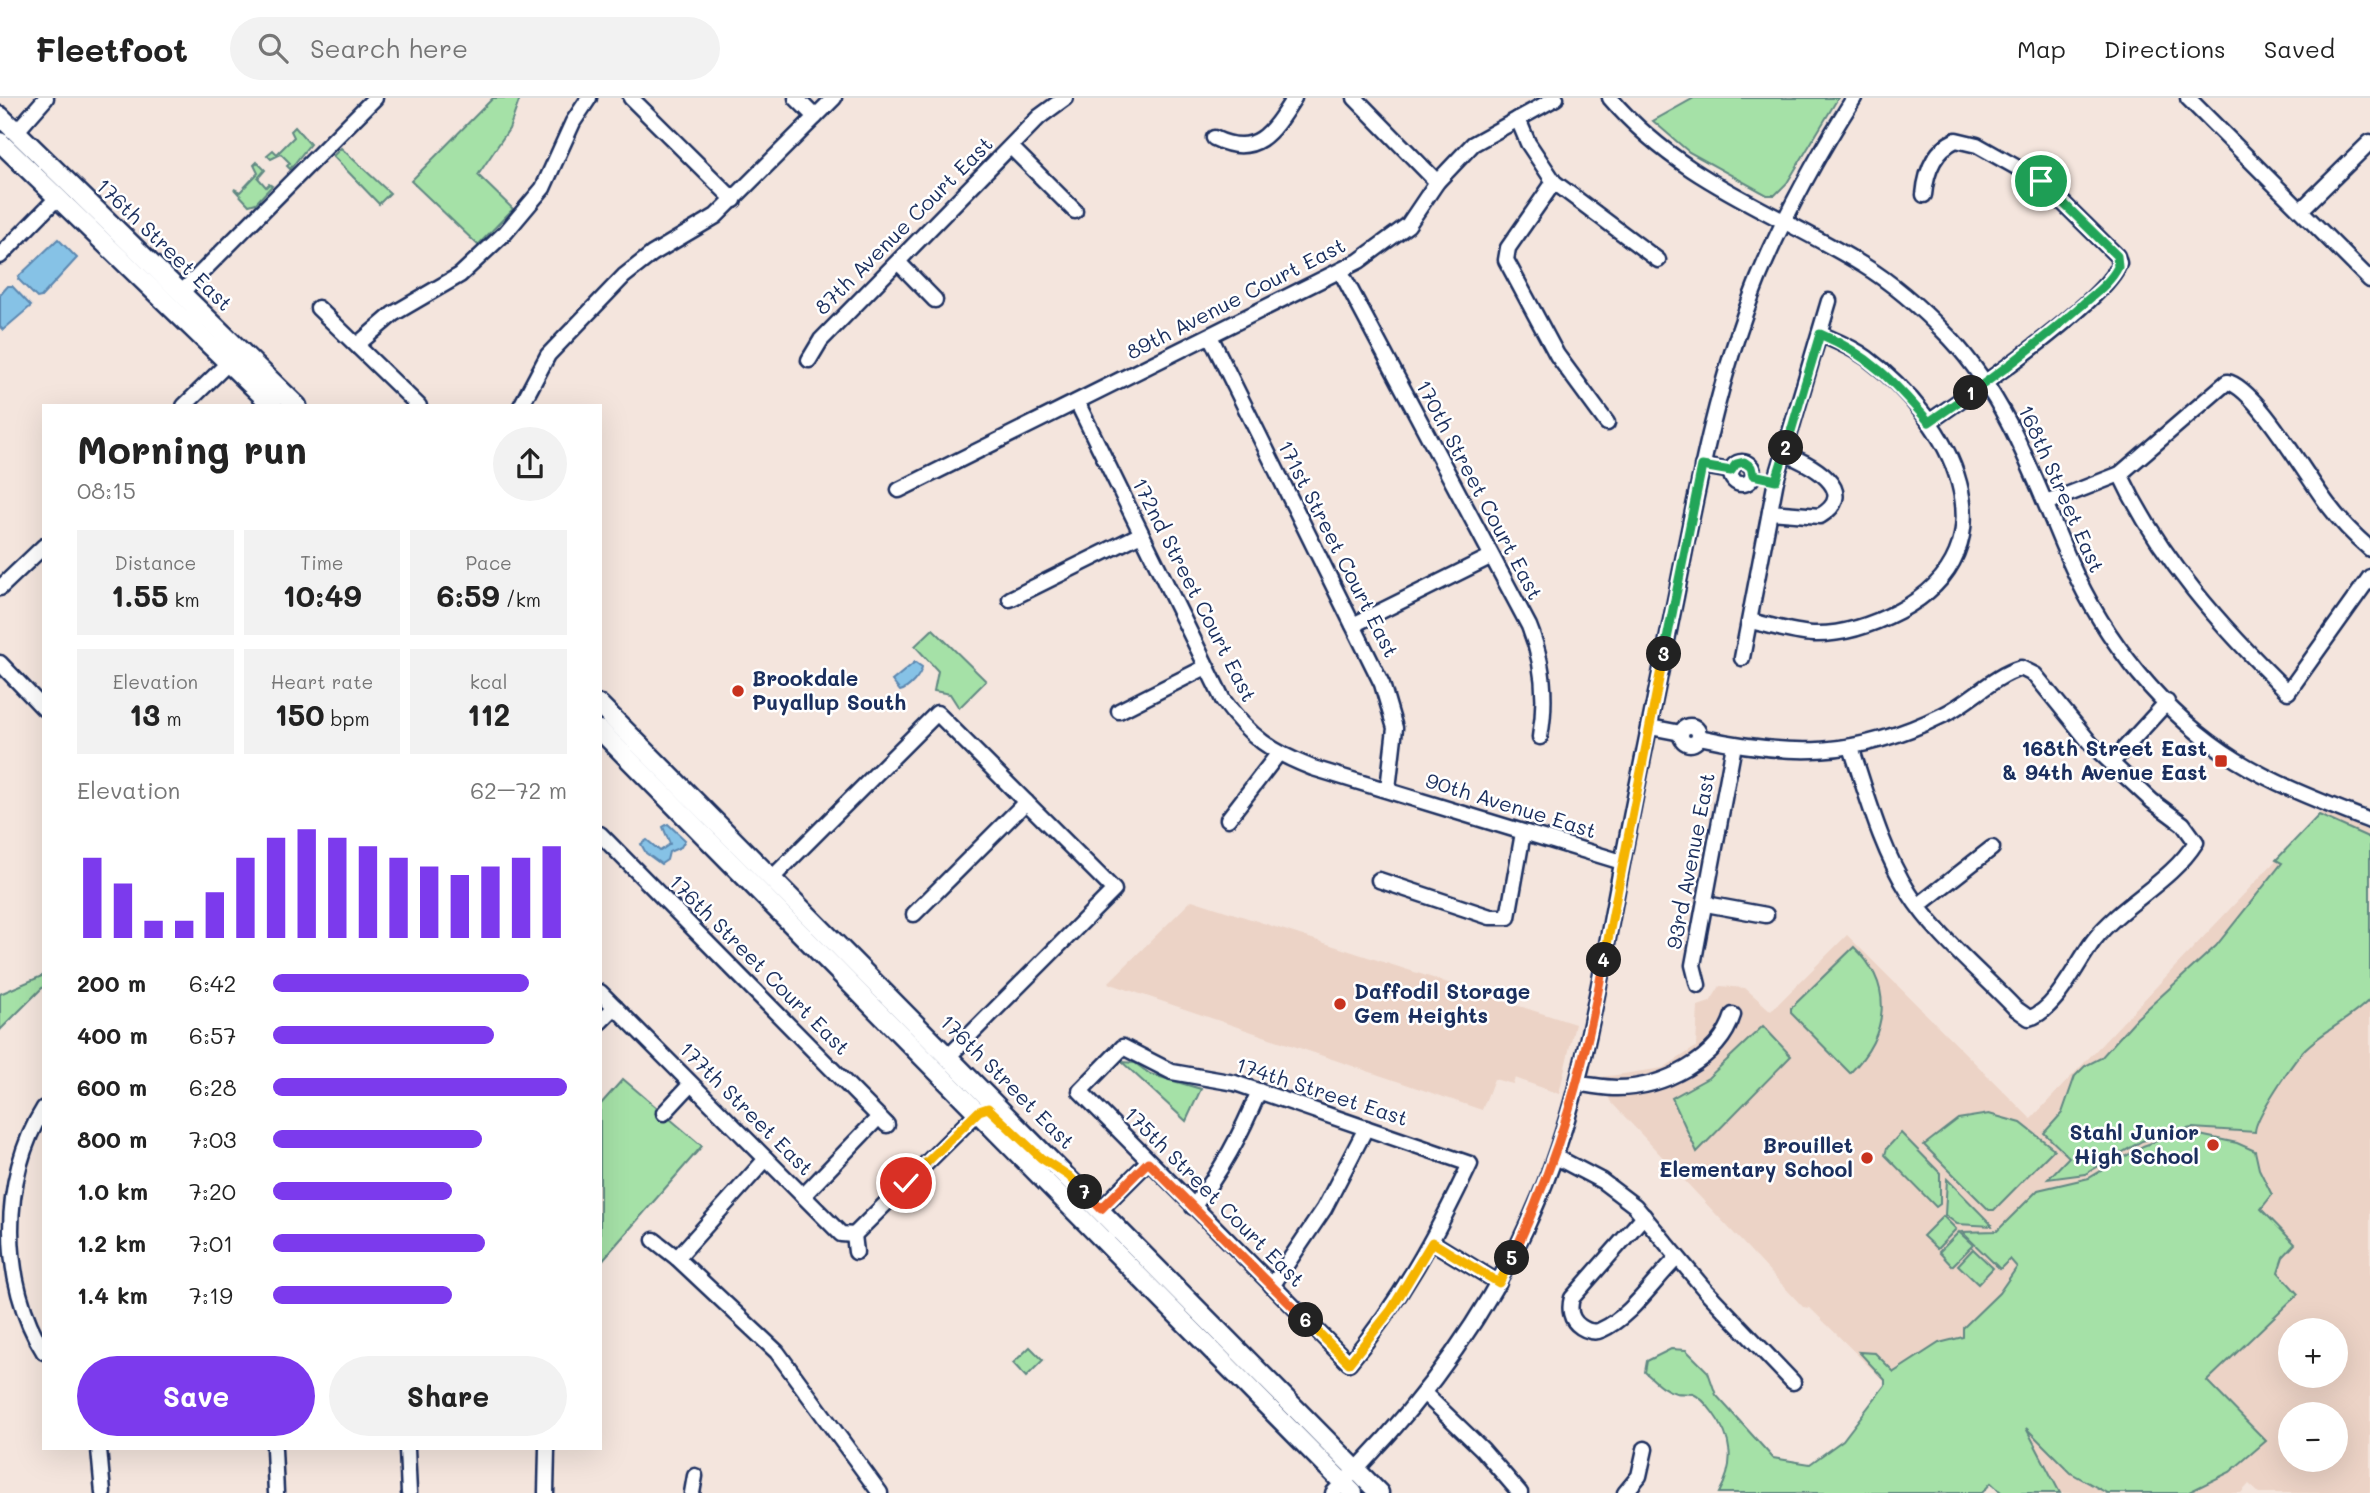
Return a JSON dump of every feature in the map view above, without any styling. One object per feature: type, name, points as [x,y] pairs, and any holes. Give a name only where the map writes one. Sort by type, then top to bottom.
[{"type":"main road","name":"176th Street East","points":[[0,116],[8,129],[295,404]]},
{"type":"main road","name":"176th Street East","points":[[0,142],[271,404]]},
{"type":"main road","points":[[56,199],[67,194],[162,285],[181,293]]},
{"type":"main road","name":"176th Street East","points":[[602,707],[1380,1493]]},
{"type":"main road","name":"176th Street East","points":[[602,732],[979,1111],[1343,1489]]},
{"type":"main road","points":[[662,792],[674,791],[737,853],[770,876]]},
{"type":"main road","points":[[818,949],[861,981],[939,1057],[949,1056]]},
{"type":"main road","points":[[979,1111],[990,1109],[1041,1158],[1069,1176]]},
{"type":"street","points":[[8,129],[46,98]]},
{"type":"street","points":[[181,293],[375,98]]},
{"type":"street","points":[[357,345],[393,314],[460,275],[506,232],[542,188],[573,122],[589,98]]},
{"type":"street","points":[[631,98],[734,200]]},
{"type":"street","points":[[796,98],[816,117]]},
{"type":"street","points":[[522,404],[548,355],[621,279],[652,254],[705,226],[835,98]]},
{"type":"street","name":"87th Avenue Court East","points":[[809,360],[821,340],[1012,148],[1039,117],[1065,98]]},
{"type":"street","points":[[1214,138],[1235,147],[1255,144],[1276,126],[1294,98]]},
{"type":"street","name":"89th Avenue Court East","points":[[899,491],[1340,272],[1398,235],[1437,182],[1473,144],[1556,98]]},
{"type":"street","name":"168th Street East","points":[[1610,98],[1651,138],[1704,179],[1864,265],[1901,292],[1950,338],[1985,383],[2013,430],[2087,598],[2120,647],[2167,702],[2191,726],[2237,760],[2314,798],[2370,821]]},
{"type":"street","points":[[1343,1489],[1425,1394],[1460,1346],[1499,1283],[1556,1157],[1579,1084],[1702,466],[1744,316],[1784,223],[1854,98]]},
{"type":"street","points":[[2188,98],[2370,280]]},
{"type":"street","points":[[1362,100],[1403,150],[1437,182]]},
{"type":"street","points":[[1518,119],[1528,144],[1555,182],[1658,260]]},
{"type":"street","points":[[1924,195],[1933,160],[1950,143],[1960,139],[1977,145],[2041,181],[2117,256],[2118,267],[2106,283],[2059,326],[1929,422]]},
{"type":"street","points":[[2301,211],[2370,142]]},
{"type":"street","points":[[1012,148],[1075,211]]},
{"type":"street","points":[[1555,182],[1508,248],[1506,260],[1558,355],[1607,423]]},
{"type":"street","points":[[0,256],[56,199]]},
{"type":"street","points":[[898,262],[935,300]]},
{"type":"street","name":"170th Street Court East","points":[[1340,272],[1535,642],[1545,690],[1540,737]]},
{"type":"street","points":[[1741,658],[1776,480],[1829,302]]},
{"type":"street","points":[[318,308],[417,404]]},
{"type":"street","points":[[1750,621],[1810,634],[1847,631],[1894,613],[1928,589],[1956,554],[1965,518],[1957,473],[1929,422],[1898,386],[1865,356],[1820,334]]},
{"type":"street","name":"171st Street Court East","points":[[1210,336],[1353,625],[1392,711],[1395,728],[1388,789]]},
{"type":"street","points":[[186,404],[228,363]]},
{"type":"street","points":[[2046,503],[2120,474],[2227,382],[2234,383],[2261,410],[2342,523],[2370,549]]},
{"type":"street","name":"172nd Street Court East","points":[[1077,402],[1206,667],[1236,718],[1253,736],[1278,754],[1388,789]]},
{"type":"street","points":[[1770,512],[1820,516],[1833,506],[1835,499],[1828,479],[1814,466],[1784,454]]},
{"type":"street","points":[[1702,466],[1731,471],[1733,480],[1740,484],[1748,482],[1753,475],[1776,480]]},
{"type":"street","points":[[2120,474],[2151,532],[2208,607],[2288,692],[2370,577]]},
{"type":"street","points":[[1010,599],[1141,534]]},
{"type":"street","points":[[0,588],[42,548]]},
{"type":"street","points":[[1353,625],[1490,557]]},
{"type":"street","points":[[0,663],[42,707]]},
{"type":"street","points":[[1119,711],[1206,667]]},
{"type":"street","points":[[1650,727],[1681,733],[1682,740],[1688,744],[1695,743],[1699,737],[1734,745],[1801,753],[1851,747],[1890,737],[1944,715],[2021,668],[2028,670],[2043,684],[2075,727],[2152,801],[2189,829],[2196,842],[2157,885],[2109,923],[2057,995],[2034,1017],[2022,1015],[1940,931],[1907,891],[1893,862],[1851,747]]},
{"type":"street","points":[[2112,762],[2167,702]]},
{"type":"street","points":[[770,876],[937,713],[1114,890],[949,1056]]},
{"type":"street","name":"93rd Avenue East","points":[[1698,985],[1693,965],[1734,745]]},
{"type":"street","points":[[1228,819],[1278,754]]},
{"type":"street","name":"90th Avenue East","points":[[1388,789],[1622,862]]},
{"type":"street","points":[[914,914],[1026,802]]},
{"type":"street","points":[[1379,880],[1490,917],[1508,917],[1522,833]]},
{"type":"street","name":"176th Street Court East","points":[[602,839],[883,1121],[803,1196]]},
{"type":"street","points":[[1919,905],[1992,848]]},
{"type":"street","points":[[1706,904],[1766,915]]},
{"type":"street","name":"177th Street East","points":[[602,994],[841,1234],[854,1235]]},
{"type":"street","points":[[602,1020],[615,1007]]},
{"type":"street","points":[[1579,1084],[1618,1088],[1657,1082],[1675,1074],[1715,1047],[1728,1032],[1734,1015]]},
{"type":"street","name":"174th Street East","points":[[1080,1091],[1123,1047],[1172,1072],[1235,1083],[1470,1164],[1432,1242]]},
{"type":"street","points":[[664,1113],[690,1085]]},
{"type":"street","name":"175th Street Court East","points":[[1080,1091],[1349,1363],[1391,1310],[1432,1242]]},
{"type":"street","points":[[1193,1207],[1214,1180],[1237,1142],[1259,1091]]},
{"type":"street","points":[[856,1252],[854,1235],[979,1111]]},
{"type":"street","points":[[42,1112],[15,1160],[5,1195],[1,1227],[18,1303],[42,1348]]},
{"type":"street","points":[[1272,1286],[1324,1209],[1366,1128]]},
{"type":"street","points":[[1556,1157],[1619,1191],[1793,1382]]},
{"type":"street","points":[[677,1258],[766,1159]]},
{"type":"street","points":[[1101,1209],[1148,1162]]},
{"type":"street","points":[[1644,1216],[1572,1298],[1570,1307],[1576,1323],[1589,1331],[1602,1330],[1623,1314],[1678,1258]]},
{"type":"street","points":[[654,1240],[677,1258],[777,1352],[880,1493]]},
{"type":"street","points":[[1432,1242],[1499,1283]]},
{"type":"street","points":[[1425,1394],[1482,1449],[1520,1493]]},
{"type":"street","points":[[99,1450],[103,1493]]},
{"type":"street","points":[[274,1450],[276,1493]]},
{"type":"street","points":[[407,1450],[409,1493]]},
{"type":"street","points":[[546,1493],[547,1450]]},
{"type":"street","points":[[1625,1493],[1639,1476],[1646,1450]]},
{"type":"street","points":[[692,1493],[695,1476]]},
{"type":"shaded area","name":"Stahl Junior High School","points":[[2325,803],[2370,821],[2370,1493],[2259,1493],[2249,1484],[2241,1493],[2016,1493],[1886,1383],[1810,1308],[1803,1307],[1610,1101],[1603,1077],[1663,1068],[1696,1047],[1698,1006],[1710,1002],[1720,986],[1745,988],[1771,1011],[1847,935],[2031,1119],[2319,815]]},
{"type":"shaded area","name":"Daffodil Storage Gem Heights","points":[[1192,900],[1575,1024],[1559,1094],[1515,1078],[1513,1084],[1494,1079],[1482,1110],[1108,983]]},
{"type":"green space","points":[[493,98],[520,98],[509,129],[478,175],[513,209],[478,245],[411,181]]},
{"type":"green space","points":[[1694,98],[1838,98],[1787,183],[1775,195],[1767,195],[1689,152],[1653,121]]},
{"type":"green space","points":[[295,127],[310,144],[290,169],[287,166],[290,163],[281,154],[271,159],[267,155],[273,150],[277,154],[294,137],[291,131]]},
{"type":"green space","points":[[341,148],[390,193],[379,204],[333,156]]},
{"type":"green space","points":[[257,162],[265,170],[258,178],[266,187],[269,184],[272,186],[256,203],[249,205],[234,189],[240,192],[258,173],[254,165]]},
{"type":"green space","points":[[933,629],[986,681],[959,708],[950,694],[934,691],[938,671],[915,646]]},
{"type":"green space","points":[[2319,815],[2370,838],[2370,999],[2305,1049],[2268,1103],[2255,1132],[2192,1128],[2176,1131],[2142,1141],[2085,1174],[2048,1179],[2069,1157],[2044,1133],[2062,1113],[2075,1076],[2085,1066],[2101,1058],[2137,1018],[2216,946],[2282,863],[2276,860]]},
{"type":"green space","points":[[1854,947],[1876,978],[1882,1010],[1872,1043],[1850,1073],[1791,1013],[1791,1008]]},
{"type":"green space","points":[[42,976],[42,988],[0,1030],[0,994]]},
{"type":"green space","points":[[1763,1026],[1791,1056],[1697,1152],[1672,1098],[1708,1078]]},
{"type":"green space","points":[[1122,1062],[1135,1063],[1150,1074],[1201,1089],[1186,1121]]},
{"type":"green space","points":[[623,1079],[702,1146],[602,1261],[602,1103]]},
{"type":"green space","points":[[1989,1114],[2021,1123],[2054,1149],[1994,1210],[1989,1210],[1924,1145],[1958,1119]]},
{"type":"green space","points":[[1901,1133],[1940,1173],[1940,1204],[1936,1207],[1885,1155],[1887,1148]]},
{"type":"green space","points":[[2195,1134],[2237,1143],[2255,1151],[2259,1169],[2272,1195],[2261,1209],[2295,1244],[2283,1257],[2278,1272],[2298,1294],[2207,1381],[2266,1441],[2230,1472],[2187,1493],[2107,1493],[2071,1473],[2026,1428],[2060,1493],[2002,1493],[1991,1483],[1982,1493],[1719,1493],[1728,1472],[1730,1452],[1720,1423],[1699,1397],[1667,1390],[1645,1372],[1647,1361],[1671,1349],[1686,1350],[1708,1372],[1716,1395],[1773,1458],[1810,1464],[1843,1440],[1885,1385],[1885,1380],[1859,1352],[1875,1353],[1894,1372],[1939,1343],[1963,1337],[1963,1328],[1999,1293],[2017,1267],[2010,1259],[2000,1269],[1962,1232],[1997,1231],[2038,1190],[2089,1178],[2143,1146],[2168,1137]]},
{"type":"green space","points":[[1947,1179],[1992,1226],[1957,1224],[1945,1215]]},
{"type":"green space","points":[[1943,1216],[1956,1229],[1937,1249],[1923,1236]]},
{"type":"green space","points":[[1959,1232],[1973,1245],[1952,1266],[1939,1252]]},
{"type":"green space","points":[[1973,1249],[1993,1268],[1978,1284],[1958,1265]]},
{"type":"green space","points":[[1030,1347],[1043,1360],[1026,1377],[1013,1363]]},
{"type":"water","points":[[58,239],[77,258],[41,297],[37,298],[18,279],[19,276]]},
{"type":"water","points":[[8,286],[12,286],[31,306],[3,330],[0,327],[0,295]]},
{"type":"water","points":[[915,662],[922,667],[919,674],[911,685],[900,691],[892,681]]},
{"type":"water","points":[[668,824],[685,840],[681,847],[669,852],[667,860],[661,864],[646,853],[641,844],[647,840],[660,851],[670,844],[663,827]]},
{"type":"place","name":"Brookdale Puyallup South","points":[[738,691]]},
{"type":"place","name":"168th Street East & 94th Avenue East","points":[[2221,761]]},
{"type":"place","name":"Daffodil Storage Gem Heights","points":[[1340,1004]]},
{"type":"place","name":"Stahl Junior High School","points":[[2213,1145]]},
{"type":"place","name":"Brouillet Elementary School","points":[[1867,1158]]},
{"type":"route","points":[[906,1183],[979,1111],[986,1108],[1051,1167],[1069,1176],[1101,1209],[1148,1162],[1349,1363],[1391,1310],[1432,1242],[1499,1283],[1556,1157],[1579,1084],[1702,466],[1731,471],[1736,464],[1744,462],[1751,467],[1753,475],[1776,480],[1820,334],[1865,356],[1898,386],[1929,422],[2010,366],[2059,326],[2106,283],[2119,263],[2117,256],[2041,181]]}]
